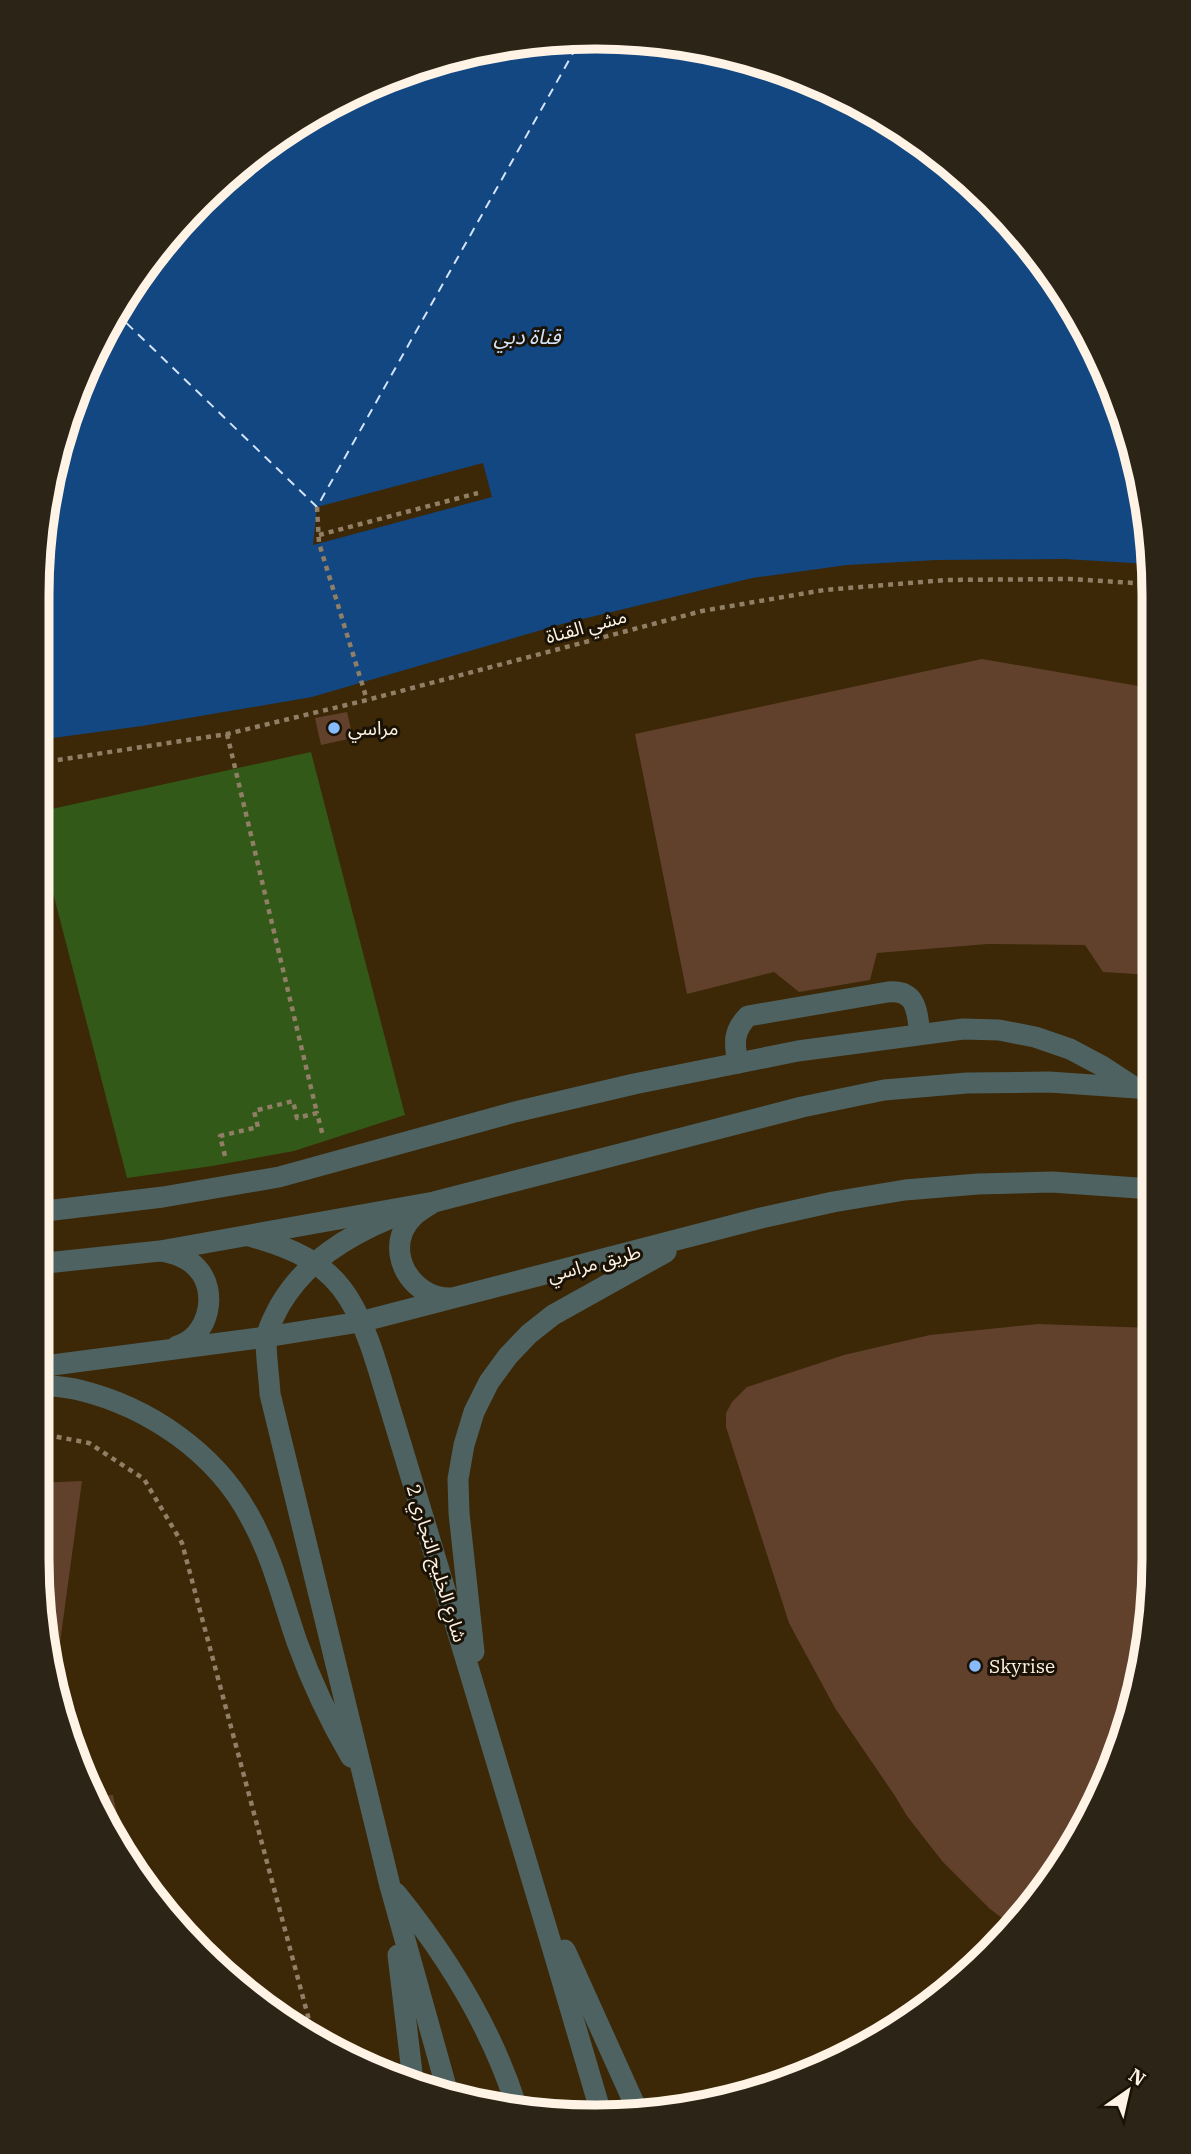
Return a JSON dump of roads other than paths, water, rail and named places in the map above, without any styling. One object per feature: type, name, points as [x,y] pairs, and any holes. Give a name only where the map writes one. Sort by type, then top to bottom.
[{"type":"street","points":[[738,1063],[735,1034],[739,1024],[748,1016],[875,994],[898,991],[907,995],[914,1002],[920,1034]]},
{"type":"street","points":[[49,1211],[163,1197],[279,1177],[515,1112],[634,1084],[847,1043],[963,1029],[999,1030],[1035,1037],[1070,1049],[1142,1088]]},
{"type":"street","points":[[445,2083],[390,1886],[270,1394],[266,1338],[285,1296],[314,1261],[376,1224],[409,1210],[790,1110],[884,1090],[967,1083],[1049,1082],[1142,1088]]},
{"type":"street","name":"طريق مراسي","points":[[49,1365],[266,1338],[360,1322],[761,1218],[905,1190],[1052,1182],[1142,1188]]},
{"type":"street","points":[[49,1263],[160,1251],[434,1202]]},
{"type":"street","points":[[434,1202],[415,1213],[403,1231],[400,1252],[406,1273],[420,1289],[440,1298],[458,1298]]},
{"type":"street","name":"شارع الخليج التجاري 2","points":[[243,1235],[294,1250],[314,1261],[349,1299],[360,1322],[378,1371],[533,1878]]},
{"type":"street","points":[[480,1703],[459,1513],[458,1479],[474,1412],[489,1382],[529,1334],[553,1315],[691,1238]]},
{"type":"street","points":[[160,1251],[181,1256],[198,1269],[208,1288],[209,1310],[200,1330],[184,1344],[163,1350]]},
{"type":"street","points":[[49,1386],[79,1390],[121,1404],[160,1423],[196,1450],[225,1480],[250,1515],[268,1553],[297,1642],[317,1689],[339,1736],[365,1780]]},
{"type":"street","points":[[533,1878],[599,2105]]},
{"type":"street","points":[[533,1878],[634,2104]]},
{"type":"street","points":[[390,1886],[412,2073]]},
{"type":"street","points":[[390,1886],[421,1925],[468,1998],[496,2053],[513,2098]]},
{"type":"water","name":"قناة دبي","points":[[560,50],[631,50],[737,68],[771,78],[837,105],[869,122],[928,162],[982,209],[1006,235],[1050,292],[1069,322],[1086,354],[1113,420],[1131,489],[1141,563],[1064,559],[937,560],[847,565],[752,578],[562,624],[312,697],[142,726],[49,739],[49,596],[54,524],[68,454],[91,386],[122,322],[141,292],[162,263],[209,209],[263,162],[322,122],[354,105],[420,78],[524,54]]},
{"type":"place","name":"مراسي","points":[[334,728]]},
{"type":"place","name":"Skyrise","points":[[975,1666]]}]
